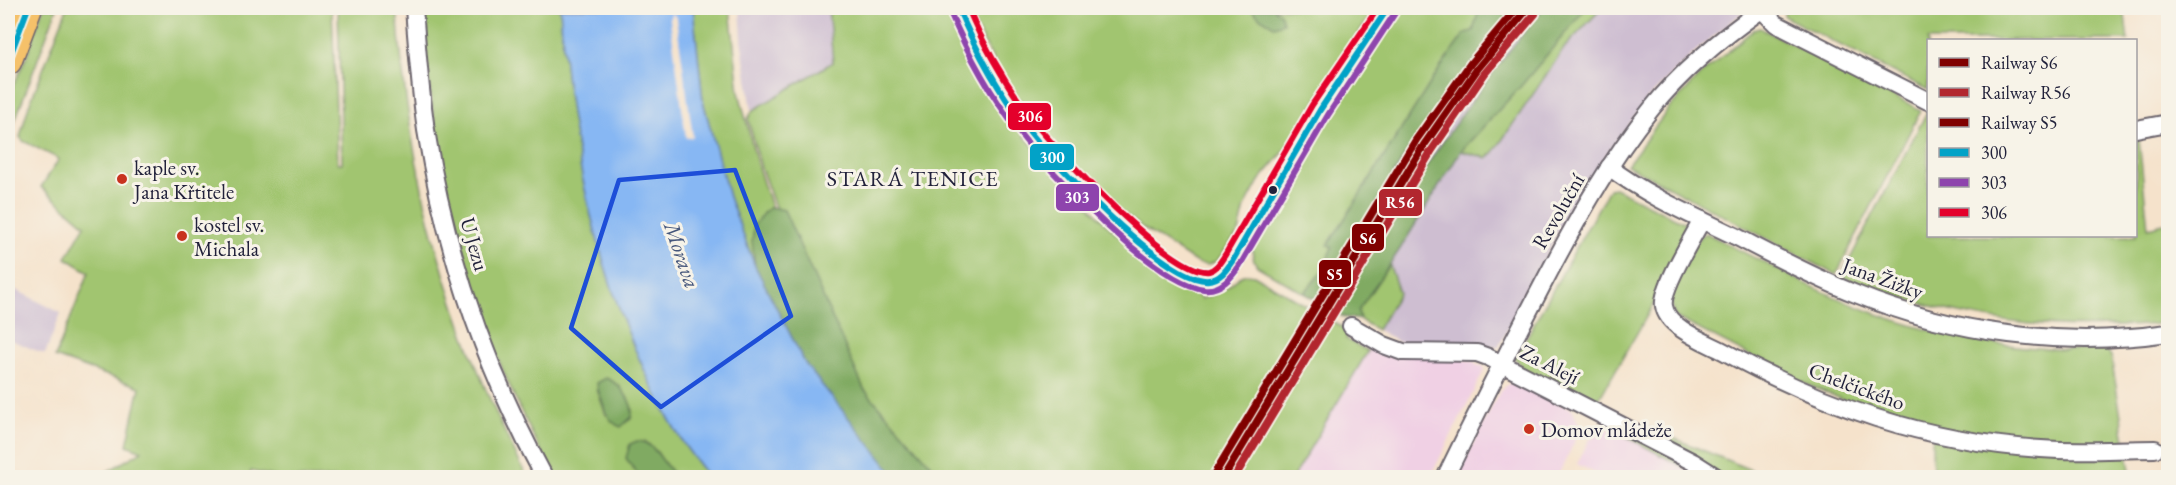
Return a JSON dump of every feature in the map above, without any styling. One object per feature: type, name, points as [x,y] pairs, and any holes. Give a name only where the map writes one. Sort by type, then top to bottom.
[{"type":"main road","points":[[8,61],[28,8]]},
{"type":"street","name":"U Jezu","points":[[414,8],[426,131],[435,179],[460,276],[489,358],[545,477]]},
{"type":"street","points":[[958,8],[990,72],[1020,118],[1046,150],[1125,230],[1179,271],[1203,280],[1218,277],[1233,260],[1320,110],[1388,8]]},
{"type":"street","points":[[1763,8],[1767,17],[1776,24],[1927,100]]},
{"type":"street","name":"Revoluční","points":[[1444,477],[1571,230],[1609,167],[1672,85],[1711,49],[1763,8]]},
{"type":"street","points":[[2137,129],[2169,123]]},
{"type":"street","name":"Jana Žižky","points":[[1609,167],[1702,220],[1834,285],[1930,318],[1994,332],[2041,337],[2090,339],[2169,333]]},
{"type":"street","name":"Chelčického","points":[[1702,220],[1666,291],[1665,310],[1676,325],[1741,361],[1848,410],[1877,420],[1948,437],[2044,450],[2154,449]]},
{"type":"street","name":"Za Alejí","points":[[1351,326],[1384,345],[1402,352],[1477,354],[1488,357],[1718,477]]},
{"type":"highlighted area","points":[[735,170],[791,316],[661,407],[571,328],[619,180]]},
{"type":"shaded area","points":[[740,8],[908,8],[833,62],[752,111],[743,52]]},
{"type":"shaded area","points":[[1513,8],[1748,8],[1697,50],[1648,98],[1603,159],[1568,213],[1499,346],[1435,346],[1399,342],[1360,320],[1343,317],[1332,310],[1230,477],[1212,478],[1319,302],[1257,266],[1252,248]]},
{"type":"shaded area","points":[[8,286],[61,313],[45,354],[8,339]]},
{"type":"shaded area","points":[[1371,346],[1473,361],[1485,369],[1430,477],[1293,478]]},
{"type":"shaded area","name":"Domov mládeže","points":[[1510,383],[1522,383],[1573,410],[1578,423],[1578,435],[1557,477],[1456,478],[1501,389]]},
{"type":"shaded area","points":[[1612,429],[1702,477],[1603,477],[1577,464],[1589,440],[1600,431]]},
{"type":"green space","points":[[43,8],[57,8],[14,123],[8,121],[8,97],[27,56]]},
{"type":"green space","points":[[67,8],[332,8],[338,163],[342,163],[338,8],[397,8],[411,131],[422,191],[437,249],[454,307],[475,364],[499,421],[527,477],[280,478],[251,471],[249,478],[98,477],[142,451],[127,445],[140,387],[55,357],[89,272],[66,258],[85,225],[41,187],[59,159],[23,141],[20,137],[28,108]]},
{"type":"green space","points":[[422,8],[560,8],[572,121],[582,177],[611,286],[631,340],[654,391],[682,441],[709,477],[677,477],[669,471],[657,452],[645,441],[635,471],[643,477],[555,477],[526,421],[479,308],[447,191],[427,70]],"holes":[[[619,385],[633,410],[606,415],[597,389]]]},
{"type":"green space","points":[[693,8],[730,8],[739,92],[757,164],[779,232],[865,399],[928,462],[864,389],[785,234],[761,168],[748,119],[752,111],[833,62],[828,8],[947,8],[962,43],[993,93],[1025,137],[1110,228],[1152,267],[1201,299],[1228,287],[1241,276],[1254,275],[1314,310],[1212,477],[896,477],[806,365],[755,266],[729,197],[703,101]]},
{"type":"green space","points":[[965,8],[1375,8],[1286,149],[1259,181],[1245,207],[1239,232],[1217,261],[1208,265],[1197,263],[1144,229],[1119,210],[1059,153],[1003,77]]},
{"type":"green space","points":[[1250,8],[1274,8],[1281,15],[1283,23],[1274,26]]},
{"type":"green space","points":[[1396,8],[1513,8],[1405,155],[1319,302],[1257,266],[1252,248],[1298,159]]},
{"type":"green space","points":[[1482,8],[1513,8],[1405,155],[1319,302],[1304,293],[1323,270],[1332,247],[1328,245],[1438,71],[1465,33],[1473,31],[1478,13]]},
{"type":"green space","points":[[1544,8],[1586,8],[1521,86],[1461,151],[1358,311],[1360,320],[1343,317],[1332,310],[1460,117]]},
{"type":"green space","points":[[1586,8],[1602,8],[1565,47],[1494,152],[1487,158],[1461,151],[1522,84]]},
{"type":"green space","points":[[1785,8],[2124,8],[2128,39],[1927,39],[1927,89],[1784,15]]},
{"type":"green space","points":[[1760,28],[1921,110],[1836,275],[1627,165],[1670,107],[1698,77],[1754,29]]},
{"type":"green space","points":[[1927,112],[1927,237],[2137,237],[2137,140],[2139,140],[2148,228],[2168,223],[2168,322],[2074,326],[2005,321],[1972,316],[1907,299],[1841,276]]},
{"type":"green space","points":[[1615,188],[1689,225],[1690,230],[1660,293],[1595,406],[1526,373],[1515,358],[1609,189]]},
{"type":"green space","points":[[771,207],[784,210],[864,389],[942,477],[898,477],[889,470],[806,365],[755,266],[752,241],[754,225]]},
{"type":"green space","points":[[1706,233],[1831,295],[1902,322],[1960,337],[2018,346],[2107,350],[2111,356],[2131,477],[1933,477],[1932,442],[1935,431],[1883,417],[1799,381],[1675,317],[1672,306],[1674,285],[1683,264],[1700,236]]},
{"type":"green space","points":[[1389,263],[1399,293],[1377,330],[1360,320],[1358,311]]},
{"type":"green space","points":[[1327,318],[1350,332],[1346,339],[1368,351],[1293,477],[1230,478]]},
{"type":"green space","points":[[606,378],[621,389],[631,405],[632,417],[621,427],[610,419],[598,390],[597,383]]},
{"type":"green space","points":[[1622,417],[1768,477],[1702,477],[1612,429]]},
{"type":"green space","points":[[637,441],[650,446],[677,477],[643,477],[635,471],[626,458],[630,444]]},
{"type":"water","name":"Morava","points":[[560,8],[693,8],[703,101],[729,197],[755,266],[806,365],[896,477],[709,477],[688,451],[654,391],[631,340],[611,286],[595,232],[572,121]]},
{"type":"pier","points":[[672,12],[676,18],[693,137],[686,138],[670,19]]},
{"type":"rail line","name":"S5","points":[[1215,473],[1416,140],[1471,63],[1517,8]]},
{"type":"rail line","name":"S6","points":[[1223,478],[1424,145],[1478,68],[1528,8]]},
{"type":"rail line","name":"R56","points":[[1234,478],[1432,150],[1485,73],[1535,14]]},
{"type":"transit line","name":"300","points":[[8,61],[28,8]]},
{"type":"transit line","name":"300","points":[[958,8],[997,85],[1026,127],[1059,166],[1112,218],[1167,263],[1190,276],[1209,280],[1220,276],[1233,260],[1320,110],[1388,8]]},
{"type":"transit line","name":"306","points":[[968,8],[988,51],[1013,92],[1031,118],[1063,155],[1143,233],[1170,254],[1192,267],[1209,271],[1217,267],[1225,255],[1312,105],[1378,8]]},
{"type":"transit line","name":"303","points":[[950,12],[964,43],[998,103],[1018,131],[1053,172],[1104,223],[1132,247],[1183,282],[1204,289],[1221,285],[1240,265],[1328,115],[1395,13]]},
{"type":"place","name":"kaple sv. Jana Křtitele","points":[[122,179]]},
{"type":"place","name":"kostel sv. Michala","points":[[182,236]]},
{"type":"place","name":"Domov mládeže","points":[[1529,429]]},
{"type":"district","name":"STARÁ TENICE","points":[[913,178]]}]
